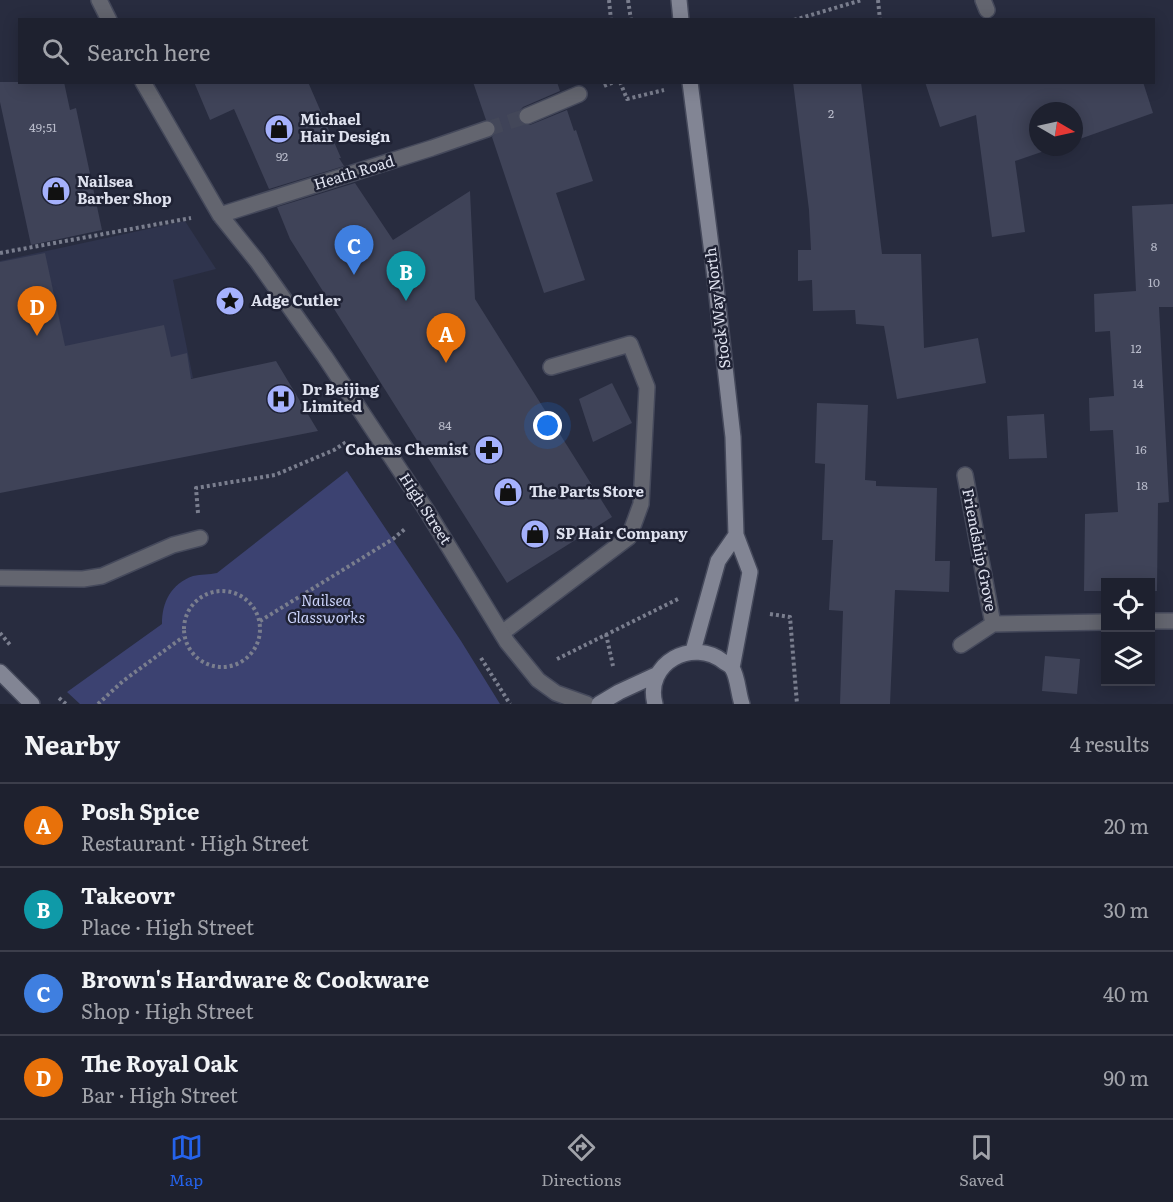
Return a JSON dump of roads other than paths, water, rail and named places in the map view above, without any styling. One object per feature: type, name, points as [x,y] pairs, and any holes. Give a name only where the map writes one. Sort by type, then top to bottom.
[{"type":"main road","points":[[679,0],[681,18]]},
{"type":"main road","name":"Stock Way North","points":[[690,84],[733,437],[736,535],[750,572],[732,668],[740,703]]},
{"type":"main road","points":[[693,651],[718,561],[736,535]]},
{"type":"main road","points":[[599,704],[658,674],[672,658],[693,651],[715,654],[732,668]]},
{"type":"main road","points":[[655,704],[653,696],[658,674]]},
{"type":"main road","points":[[5,678],[16,704]]},
{"type":"main road","points":[[5,678],[32,704]]},
{"type":"street","points":[[99,0],[108,18]]},
{"type":"street","name":"High Street","points":[[144,84],[220,215],[264,271],[371,426],[427,511],[502,633],[538,680],[556,693],[587,704]]},
{"type":"street","points":[[527,116],[579,94]]},
{"type":"street","name":"Heath Road","points":[[220,215],[487,129]]},
{"type":"street","points":[[502,633],[629,537],[641,504],[647,387],[630,344],[552,367]]},
{"type":"street","name":"Friendship Grove","points":[[965,475],[993,624]]},
{"type":"street","points":[[0,578],[84,579],[102,576],[173,545],[200,538]]},
{"type":"street","points":[[1155,621],[1173,621]]},
{"type":"street","name":"Friendship Grove","points":[[962,645],[993,624],[1101,622]]},
{"type":"tunnel","points":[[487,129],[527,116]]},
{"type":"place","name":"Michael Hair Design","points":[[279,129]]},
{"type":"place","name":"Nailsea Barber Shop","points":[[56,191]]},
{"type":"place","name":"Brown's Hardware & Cookware","points":[[354,275]]},
{"type":"place","name":"Adge Cutler","points":[[230,301]]},
{"type":"place","name":"Takeovr","points":[[406,301]]},
{"type":"place","name":"The Royal Oak","points":[[37,336]]},
{"type":"place","name":"Posh Spice","points":[[446,363]]},
{"type":"place","name":"Dr Beijing Limited","points":[[281,399]]},
{"type":"place","name":"Cohens Chemist","points":[[489,450]]},
{"type":"place","name":"The Parts Store","points":[[508,492]]},
{"type":"place","name":"SP Hair Company","points":[[535,534]]},
{"type":"park label","name":"Nailsea Glassworks","points":[[326,610]]}]
